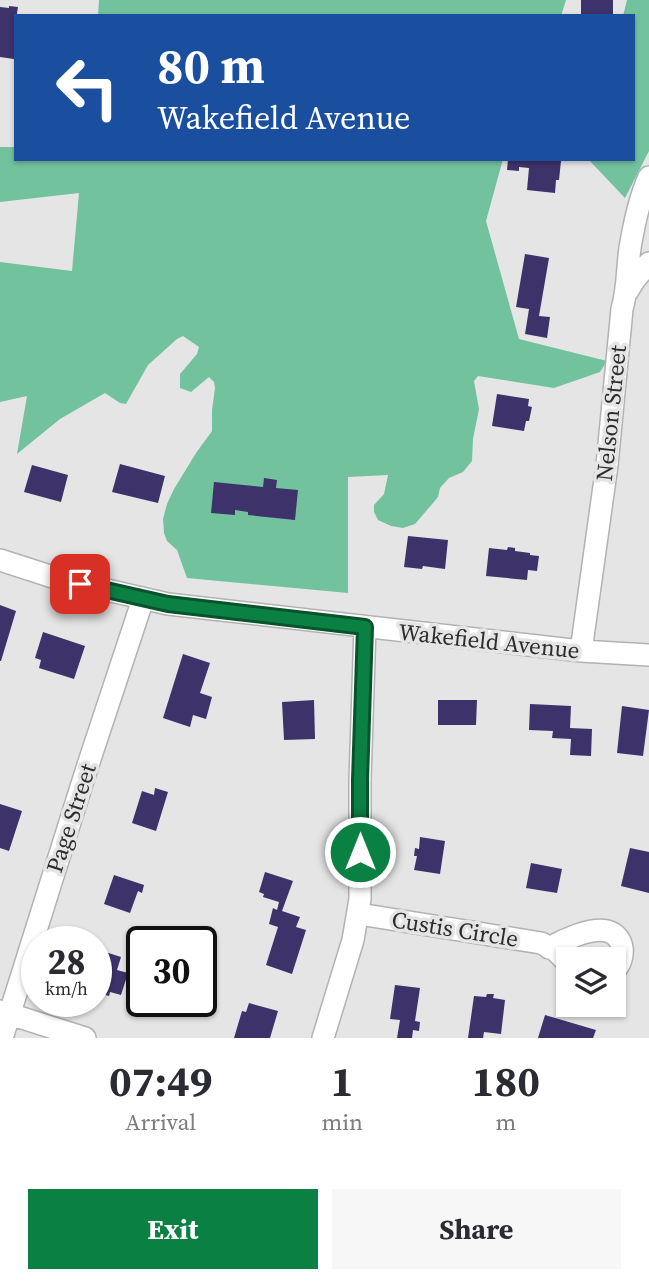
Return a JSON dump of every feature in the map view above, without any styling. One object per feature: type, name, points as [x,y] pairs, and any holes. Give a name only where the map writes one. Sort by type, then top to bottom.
[{"type":"street","name":"Nelson Street","points":[[581,651],[607,465],[630,247],[638,209],[649,177]]},
{"type":"street","points":[[627,293],[649,263]]},
{"type":"street","name":"Wakefield Avenue","points":[[0,560],[59,579],[168,604],[581,651],[649,655]]},
{"type":"street","name":"Page Street","points":[[2,1038],[5,1012],[143,599]]},
{"type":"street","points":[[323,1038],[359,914],[365,627]]},
{"type":"street","name":"Custis Circle","points":[[359,914],[541,943],[556,951]]},
{"type":"street","name":"Custis Circle","points":[[550,948],[576,935],[599,931],[614,935],[622,947]]},
{"type":"street","points":[[5,1012],[85,1038]]},
{"type":"green space","points":[[99,0],[566,0],[562,14],[98,14]]},
{"type":"green space","points":[[627,0],[649,0],[649,151],[625,198],[590,161],[635,161],[635,14],[624,14]]},
{"type":"green space","points":[[0,147],[14,147],[14,161],[502,161],[486,221],[519,339],[607,361],[600,372],[554,388],[478,376],[474,381],[479,409],[472,461],[463,472],[449,478],[440,488],[438,497],[415,524],[403,528],[378,520],[374,505],[384,494],[388,475],[348,477],[348,593],[187,578],[177,550],[167,541],[163,519],[174,489],[212,431],[214,382],[209,377],[191,392],[180,388],[180,374],[197,354],[199,347],[183,336],[177,339],[148,365],[126,404],[105,393],[60,419],[17,454],[27,396],[0,402],[0,262],[72,271],[79,193],[0,202]]},
{"type":"building","points":[[581,0],[613,0],[613,14],[581,14]]},
{"type":"building","points":[[0,7],[18,7],[17,14],[14,14],[14,59],[0,57]]},
{"type":"building","points":[[508,161],[561,161],[555,193],[527,190],[529,168],[507,170]]},
{"type":"building","points":[[525,254],[549,258],[539,316],[550,317],[547,338],[525,334],[529,309],[516,307]]},
{"type":"building","points":[[497,394],[529,399],[528,406],[532,407],[524,431],[492,426]]},
{"type":"building","points":[[120,464],[165,476],[158,503],[112,492]]},
{"type":"building","points":[[32,465],[68,475],[61,502],[24,492]]},
{"type":"building","points":[[264,478],[277,480],[276,488],[298,490],[295,520],[248,515],[248,512],[235,510],[235,515],[211,513],[214,482],[263,487]]},
{"type":"building","points":[[408,536],[448,540],[445,569],[404,567]]},
{"type":"building","points":[[508,547],[539,556],[537,571],[528,570],[527,580],[486,576],[489,548],[507,550]]},
{"type":"building","points":[[0,605],[16,611],[1,661],[0,661]]},
{"type":"building","points":[[43,632],[85,646],[74,679],[39,668],[41,660],[35,658]]},
{"type":"building","points":[[183,654],[210,663],[200,693],[212,697],[206,719],[193,715],[190,727],[163,718]]},
{"type":"building","points":[[314,700],[315,739],[284,740],[282,702]]},
{"type":"building","points":[[438,700],[477,700],[476,725],[438,725]]},
{"type":"building","points":[[530,704],[571,706],[570,728],[592,729],[591,756],[570,755],[571,739],[552,738],[553,731],[529,730]]},
{"type":"building","points":[[622,706],[649,710],[643,756],[617,753]]},
{"type":"building","points":[[155,788],[168,792],[156,831],[132,823],[142,791],[154,795]]},
{"type":"building","points":[[0,804],[22,811],[9,851],[0,848]]},
{"type":"building","points":[[420,837],[445,841],[440,874],[414,870],[417,856],[414,856],[415,848],[419,849]]},
{"type":"building","points":[[630,848],[649,852],[649,893],[621,886]]},
{"type":"building","points":[[531,863],[562,869],[557,893],[526,888]]},
{"type":"building","points":[[265,872],[293,881],[282,911],[300,917],[296,927],[306,930],[292,974],[266,965],[278,927],[269,924],[273,908],[277,910],[279,902],[263,897],[264,894],[259,892]]},
{"type":"building","points":[[114,875],[144,885],[142,893],[138,891],[130,913],[104,904]]},
{"type":"building","points":[[112,954],[121,957],[117,970],[126,972],[121,995],[112,993]]},
{"type":"building","points":[[395,985],[420,988],[415,1021],[420,1022],[419,1031],[413,1030],[412,1038],[397,1038],[400,1020],[390,1019]]},
{"type":"building","points":[[487,994],[494,994],[493,998],[505,1000],[501,1034],[484,1032],[483,1038],[468,1038],[474,996],[486,997]]},
{"type":"building","points":[[249,1003],[278,1011],[270,1038],[234,1038],[242,1011],[246,1012]]},
{"type":"building","points":[[545,1015],[596,1030],[593,1038],[538,1038]]},
{"type":"route","points":[[80,584],[168,604],[365,627],[360,852]]}]
